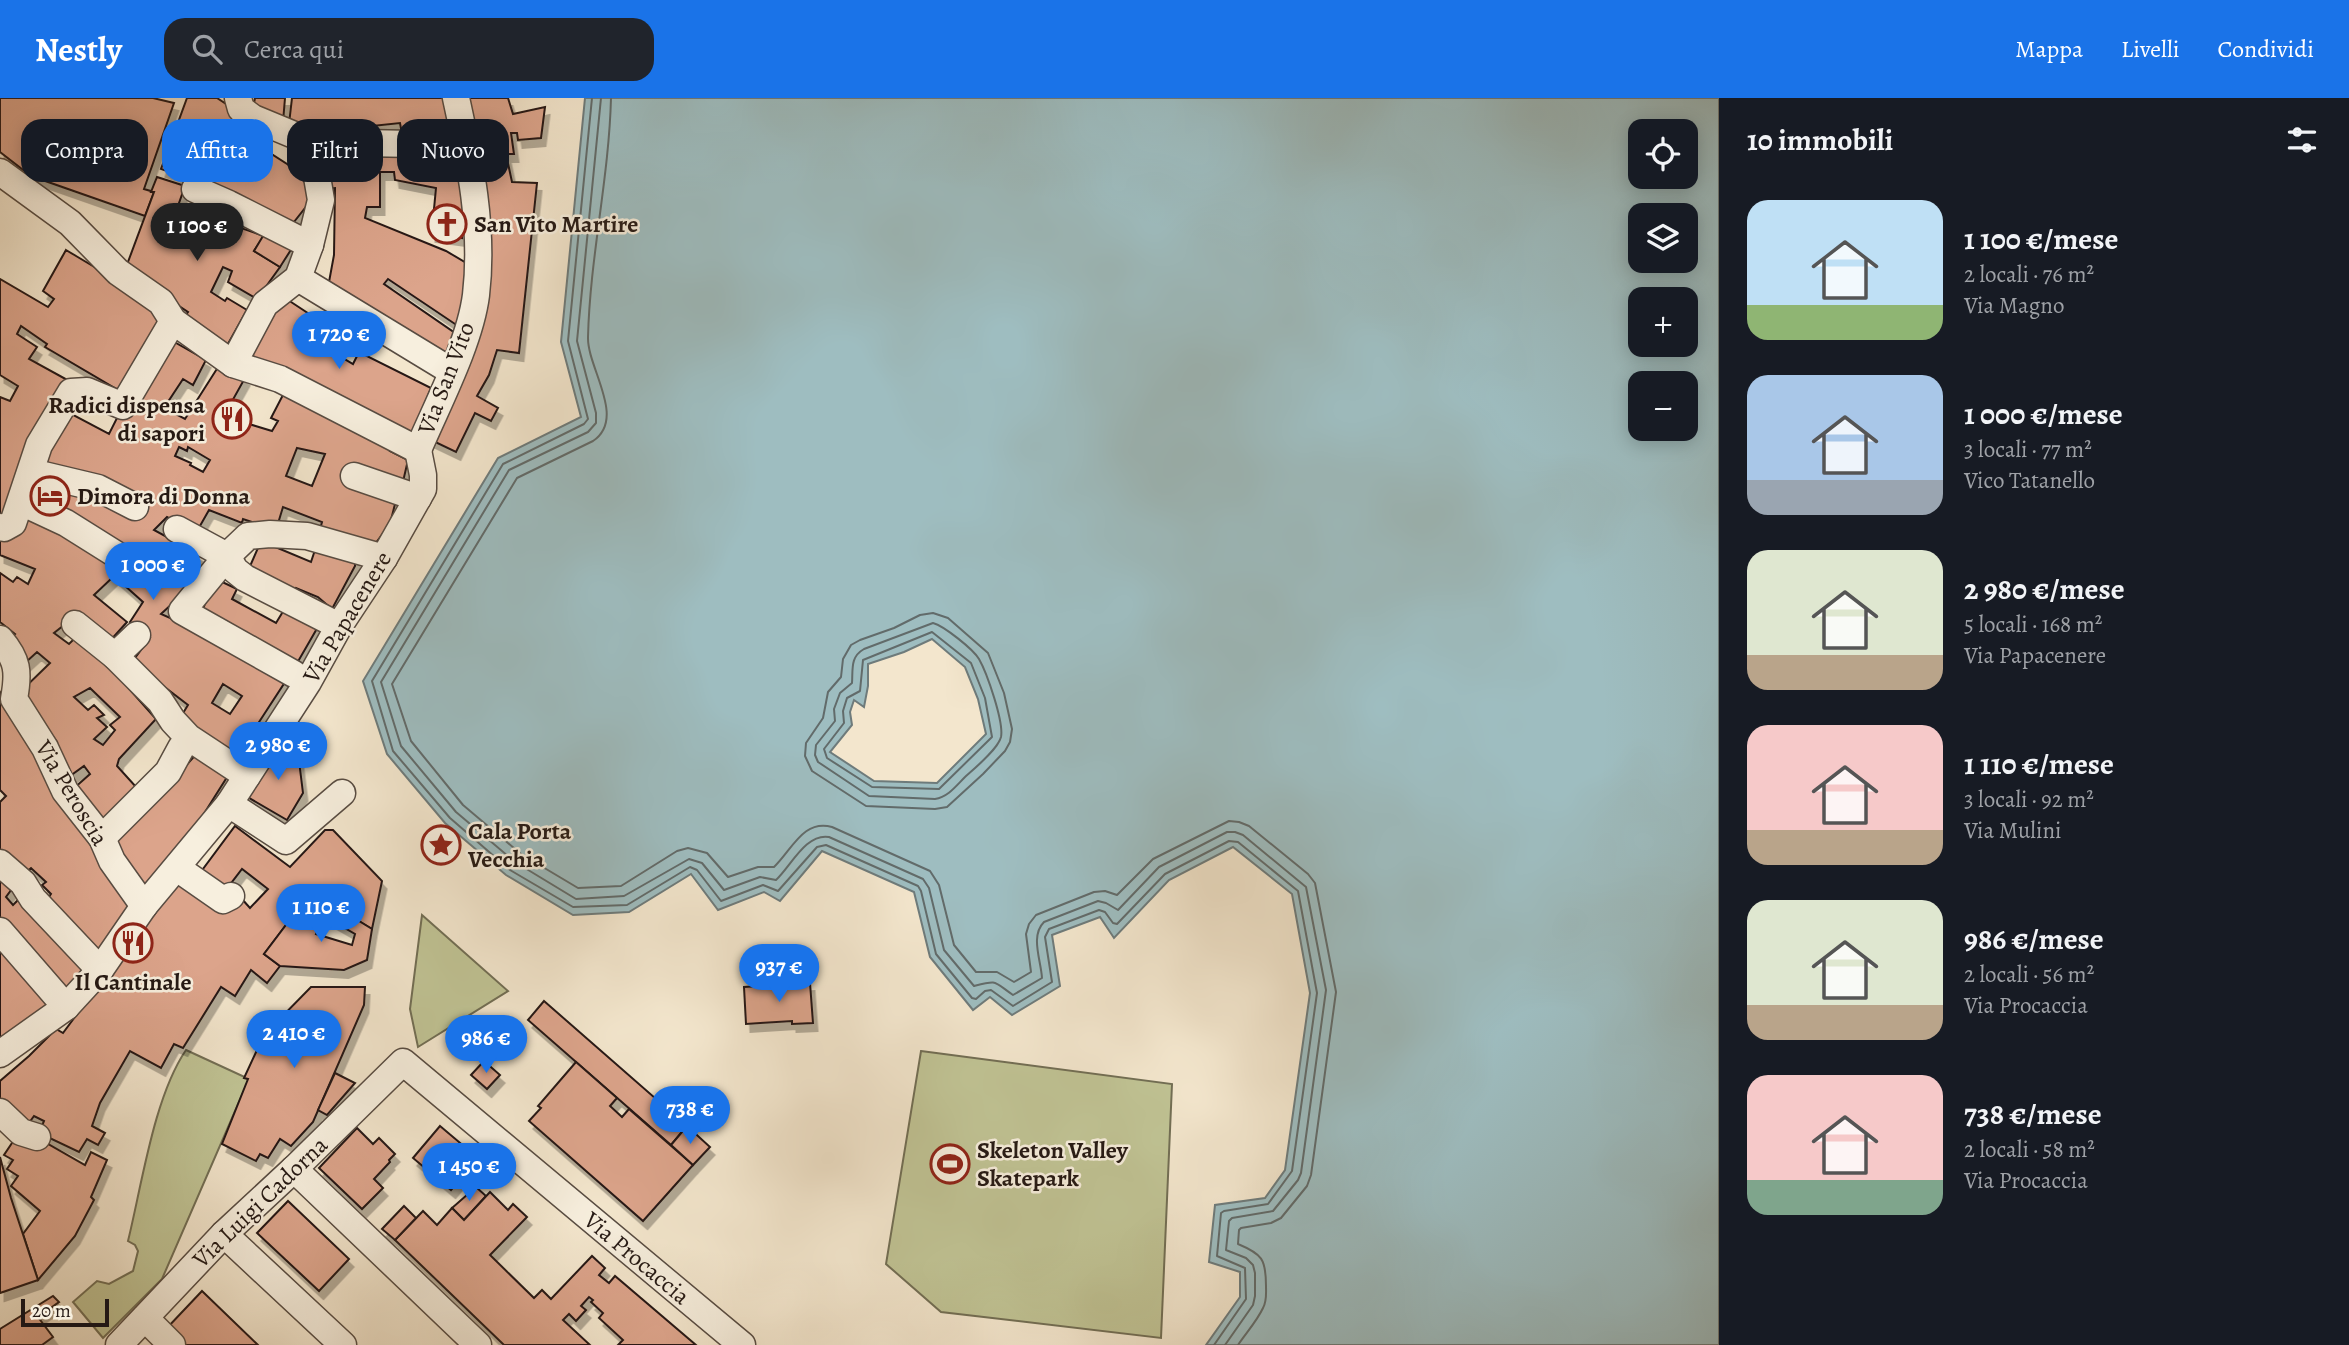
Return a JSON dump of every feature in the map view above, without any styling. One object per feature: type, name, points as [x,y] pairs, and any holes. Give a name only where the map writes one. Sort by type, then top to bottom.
[{"type":"street","points":[[237,98],[241,109],[253,118],[287,132]]},
{"type":"street","name":"Via San Vito","points":[[456,98],[460,119]]},
{"type":"street","points":[[0,172],[70,223],[118,272],[161,302],[173,321],[233,365],[280,379],[418,450]]},
{"type":"street","points":[[233,365],[265,304],[298,278],[321,201],[318,182]]},
{"type":"street","name":"Via San Vito","points":[[418,450],[462,348],[476,297],[478,264],[473,182]]},
{"type":"street","points":[[195,189],[310,245]]},
{"type":"street","points":[[298,278],[451,371]]},
{"type":"street","points":[[0,527],[4,528],[13,523],[39,445],[71,391],[87,391],[123,406],[173,321]]},
{"type":"street","name":"Via Papacenere","points":[[0,1054],[66,1007],[100,970],[144,906],[229,804],[300,678],[339,626],[384,558],[423,489],[418,450]]},
{"type":"street","points":[[31,472],[98,488],[135,507]]},
{"type":"street","points":[[354,476],[418,498]]},
{"type":"street","points":[[21,502],[66,523],[117,555]]},
{"type":"street","points":[[177,529],[227,556],[235,570],[244,578],[339,626]]},
{"type":"street","points":[[300,678],[182,611],[227,556],[248,536],[307,536],[384,558]]},
{"type":"street","points":[[75,624],[115,656],[160,701],[173,722],[188,737],[247,776]]},
{"type":"street","points":[[115,656],[137,635]]},
{"type":"street","name":"Via Peroscia","points":[[0,639],[13,653],[18,677],[14,699],[45,748],[65,791],[102,838],[112,860],[144,906]]},
{"type":"street","points":[[102,838],[167,772],[181,748]]},
{"type":"street","points":[[229,804],[286,841],[342,793]]},
{"type":"street","points":[[0,863],[23,884],[33,899],[100,970]]},
{"type":"street","points":[[177,868],[223,900],[231,896]]},
{"type":"street","points":[[0,931],[66,1007]]},
{"type":"street","name":"Via Luigi Cadorna","points":[[119,1345],[225,1234],[403,1062]]},
{"type":"street","name":"Via Procaccia","points":[[403,1062],[742,1345]]},
{"type":"street","points":[[0,1112],[21,1132],[37,1138]]},
{"type":"street","points":[[294,1169],[478,1345]]},
{"type":"street","points":[[225,1234],[344,1345]]},
{"type":"street","points":[[145,1318],[173,1345]]},
{"type":"green space","points":[[422,915],[508,991],[418,1047],[410,1009]]},
{"type":"green space","points":[[186,1050],[249,1079],[162,1279],[103,1338],[73,1302],[97,1281],[109,1284],[133,1271],[138,1251],[135,1245],[128,1241],[150,1142],[165,1092]]},
{"type":"green space","points":[[921,1051],[1172,1084],[1161,1338],[941,1312],[886,1264]]},
{"type":"water","points":[[585,98],[1719,98],[1719,1345],[1206,1345],[1240,1297],[1240,1272],[1209,1262],[1215,1205],[1265,1198],[1285,1170],[1310,993],[1292,894],[1233,847],[1169,880],[1114,938],[1100,917],[1052,935],[1060,986],[1012,1015],[990,997],[973,1010],[930,957],[914,892],[822,851],[780,901],[764,892],[718,910],[691,874],[629,912],[573,915],[506,875],[445,823],[387,754],[363,681],[498,458],[581,417],[561,342]],"holes":[[[932,639],[965,667],[978,699],[986,734],[937,783],[874,781],[830,752],[852,725],[850,712],[854,700],[864,707],[868,664]]]},
{"type":"building","points":[[0,98],[153,98],[174,103],[168,119],[162,119],[162,137],[148,178],[148,119],[21,119],[21,168],[0,152]]},
{"type":"building","points":[[187,98],[217,98],[249,119],[179,119]]},
{"type":"building","points":[[255,98],[285,98],[283,122],[252,113]]},
{"type":"building","points":[[292,98],[448,98],[453,119],[397,119],[397,123],[383,125],[383,119],[290,119]]},
{"type":"building","points":[[465,98],[508,98],[513,114],[545,107],[541,138],[518,140],[517,133],[511,133],[514,154],[509,154],[509,119],[467,119]]},
{"type":"building","points":[[383,148],[397,149],[397,180],[394,172],[383,172]]},
{"type":"building","points":[[273,155],[287,164],[287,182],[305,182],[316,194],[290,227],[211,182],[273,182]]},
{"type":"building","points":[[509,168],[512,182],[537,183],[519,353],[497,350],[489,375],[477,396],[498,408],[491,421],[475,413],[456,452],[431,440],[483,322],[472,182],[509,182]]},
{"type":"building","points":[[157,177],[162,179],[162,182],[185,186],[178,206],[264,236],[254,251],[280,267],[257,299],[228,282],[232,271],[223,267],[211,292],[247,310],[224,351],[181,322],[188,312],[125,270],[154,192],[151,192]],"holes":[[[187,230],[199,236],[193,248],[181,242]]]},
{"type":"building","points":[[48,182],[146,182],[144,189],[154,192],[145,216]]},
{"type":"building","points":[[324,182],[380,182],[380,207],[367,207],[365,218],[446,251],[473,267],[458,326],[388,279],[384,284],[455,333],[446,358],[329,282],[334,255],[335,188],[324,189]]},
{"type":"building","points":[[405,182],[462,182],[463,215],[434,209],[436,188]]},
{"type":"building","name":"San Vito Martire","points":[[434,209],[463,215],[462,238],[431,234]]},
{"type":"building","points":[[266,231],[294,245],[280,267],[254,251]]},
{"type":"building","points":[[66,250],[163,308],[165,314],[125,394],[45,347],[47,344],[21,326],[17,334],[37,347],[29,359],[71,382],[0,520],[0,397],[10,401],[18,386],[0,375],[0,279],[48,307],[54,299],[43,291]]},
{"type":"building","points":[[285,298],[332,329],[321,345],[353,364],[359,352],[431,388],[418,421],[416,443],[248,357],[271,311]]},
{"type":"building","points":[[169,339],[206,360],[193,385],[183,379],[164,408],[185,419],[220,364],[245,378],[226,412],[249,424],[272,431],[278,421],[271,418],[285,391],[330,411],[393,445],[390,451],[408,460],[402,486],[350,466],[346,478],[397,496],[390,524],[372,548],[319,533],[322,522],[283,507],[276,530],[243,519],[242,523],[209,510],[196,533],[167,517],[154,530],[200,555],[187,571],[196,582],[161,614],[249,658],[252,654],[275,667],[273,671],[287,679],[235,759],[180,718],[188,705],[132,662],[150,638],[130,622],[143,602],[114,576],[94,595],[127,622],[109,642],[78,614],[54,633],[69,644],[74,639],[109,666],[156,719],[119,759],[117,766],[137,788],[101,824],[73,789],[90,774],[84,766],[70,776],[52,745],[57,742],[41,720],[26,735],[48,766],[43,770],[61,798],[104,854],[101,865],[137,908],[100,958],[75,937],[45,903],[51,894],[42,885],[46,882],[31,868],[21,877],[0,857],[0,802],[6,796],[0,790],[0,692],[15,715],[26,704],[18,694],[50,663],[37,652],[25,663],[8,640],[15,634],[0,622],[0,573],[13,582],[17,577],[28,584],[35,569],[0,555],[0,536],[14,536],[22,513],[57,528],[117,569],[134,550],[39,504],[44,492],[49,484],[83,491],[137,517],[144,505],[109,485],[39,466],[48,437],[64,410],[109,434],[120,412],[126,415]],"holes":[[[179,447],[187,451],[188,447],[210,460],[203,472],[175,456]],[[297,448],[325,454],[312,486],[286,476]],[[223,684],[242,696],[230,714],[212,703]],[[90,688],[120,717],[110,725],[115,730],[103,745],[94,739],[107,727],[97,718],[104,715],[94,705],[88,710],[74,697]]]},
{"type":"building","points":[[261,541],[311,562],[317,544],[355,555],[355,566],[332,609],[318,597],[296,588],[292,596],[247,573]]},
{"type":"building","points":[[216,579],[237,589],[232,599],[276,623],[287,605],[319,625],[296,665],[200,615]]},
{"type":"building","points":[[277,740],[298,753],[303,793],[287,820],[244,795]]},
{"type":"building","points":[[198,752],[229,774],[176,858],[144,896],[111,843],[162,793]]},
{"type":"building","points":[[235,826],[290,867],[325,830],[333,830],[382,881],[372,929],[311,892],[264,954],[280,966],[267,983],[251,970],[235,996],[221,987],[183,1048],[174,1044],[161,1068],[130,1051],[100,1103],[92,1126],[105,1133],[98,1145],[87,1139],[79,1152],[39,1133],[44,1121],[34,1116],[26,1127],[0,1100],[0,1081],[56,1029],[63,1033],[176,881],[241,898],[250,908],[268,889],[242,869],[225,891],[200,873]]},
{"type":"building","points":[[0,868],[17,882],[6,897],[13,905],[21,897],[90,968],[66,992],[0,922]]},
{"type":"building","points":[[328,902],[372,929],[367,960],[344,970],[280,966],[264,954],[292,917],[319,926],[316,934],[352,945],[355,934],[320,914]]},
{"type":"building","points":[[0,939],[52,1005],[0,1040]]},
{"type":"building","points":[[810,983],[813,1023],[792,1024],[792,1021],[746,1024],[744,987]]},
{"type":"building","points":[[311,987],[365,987],[364,1005],[313,1122],[291,1146],[280,1139],[268,1158],[260,1154],[256,1161],[222,1144],[248,1079],[244,1078],[264,1035]]},
{"type":"building","points":[[544,1001],[687,1126],[671,1145],[528,1020]]},
{"type":"building","points":[[484,1061],[500,1075],[487,1089],[471,1075]]},
{"type":"building","points":[[576,1062],[617,1098],[610,1106],[622,1117],[629,1109],[693,1165],[643,1221],[529,1121],[541,1108],[538,1106]]},
{"type":"building","points":[[335,1073],[355,1083],[327,1115],[318,1110]]},
{"type":"building","points":[[440,1126],[478,1158],[451,1190],[413,1158]]},
{"type":"building","points":[[687,1126],[710,1147],[693,1165],[671,1145]]},
{"type":"building","points":[[357,1128],[373,1144],[379,1138],[395,1154],[374,1179],[383,1188],[362,1209],[319,1168]]},
{"type":"building","points":[[16,1137],[41,1140],[85,1165],[91,1152],[107,1160],[91,1197],[94,1200],[75,1236],[38,1280],[23,1234],[40,1211],[11,1186],[18,1176],[7,1169],[13,1160],[4,1155]]},
{"type":"building","points":[[0,1157],[38,1280],[0,1293]]},
{"type":"building","points":[[476,1187],[486,1196],[464,1220],[452,1208]]},
{"type":"building","points":[[490,1192],[508,1210],[513,1204],[527,1217],[490,1255],[534,1298],[542,1290],[551,1299],[592,1256],[605,1268],[599,1275],[609,1283],[615,1276],[696,1345],[618,1345],[623,1340],[599,1318],[603,1313],[589,1297],[581,1306],[586,1310],[576,1321],[569,1314],[563,1320],[590,1345],[504,1345],[395,1240],[423,1211],[437,1225],[452,1208],[464,1220]]},
{"type":"building","points":[[288,1201],[349,1259],[319,1291],[257,1233]]},
{"type":"building","points":[[404,1206],[416,1218],[395,1240],[382,1229]]},
{"type":"building","points":[[202,1291],[258,1345],[182,1345],[166,1329]]},
{"type":"building","points":[[53,1296],[59,1302],[38,1317],[53,1337],[42,1345],[0,1345],[0,1329]]},
{"type":"place","name":"San Vito Martire","points":[[447,224]]},
{"type":"place","name":"Radici dispensa di sapori","points":[[232,419]]},
{"type":"place","name":"Dimora di Donna","points":[[50,496]]},
{"type":"place","name":"Cala Porta Vecchia","points":[[441,845]]},
{"type":"place","name":"Il Cantinale","points":[[133,943]]},
{"type":"place","name":"Skeleton Valley Skatepark","points":[[950,1164]]}]
